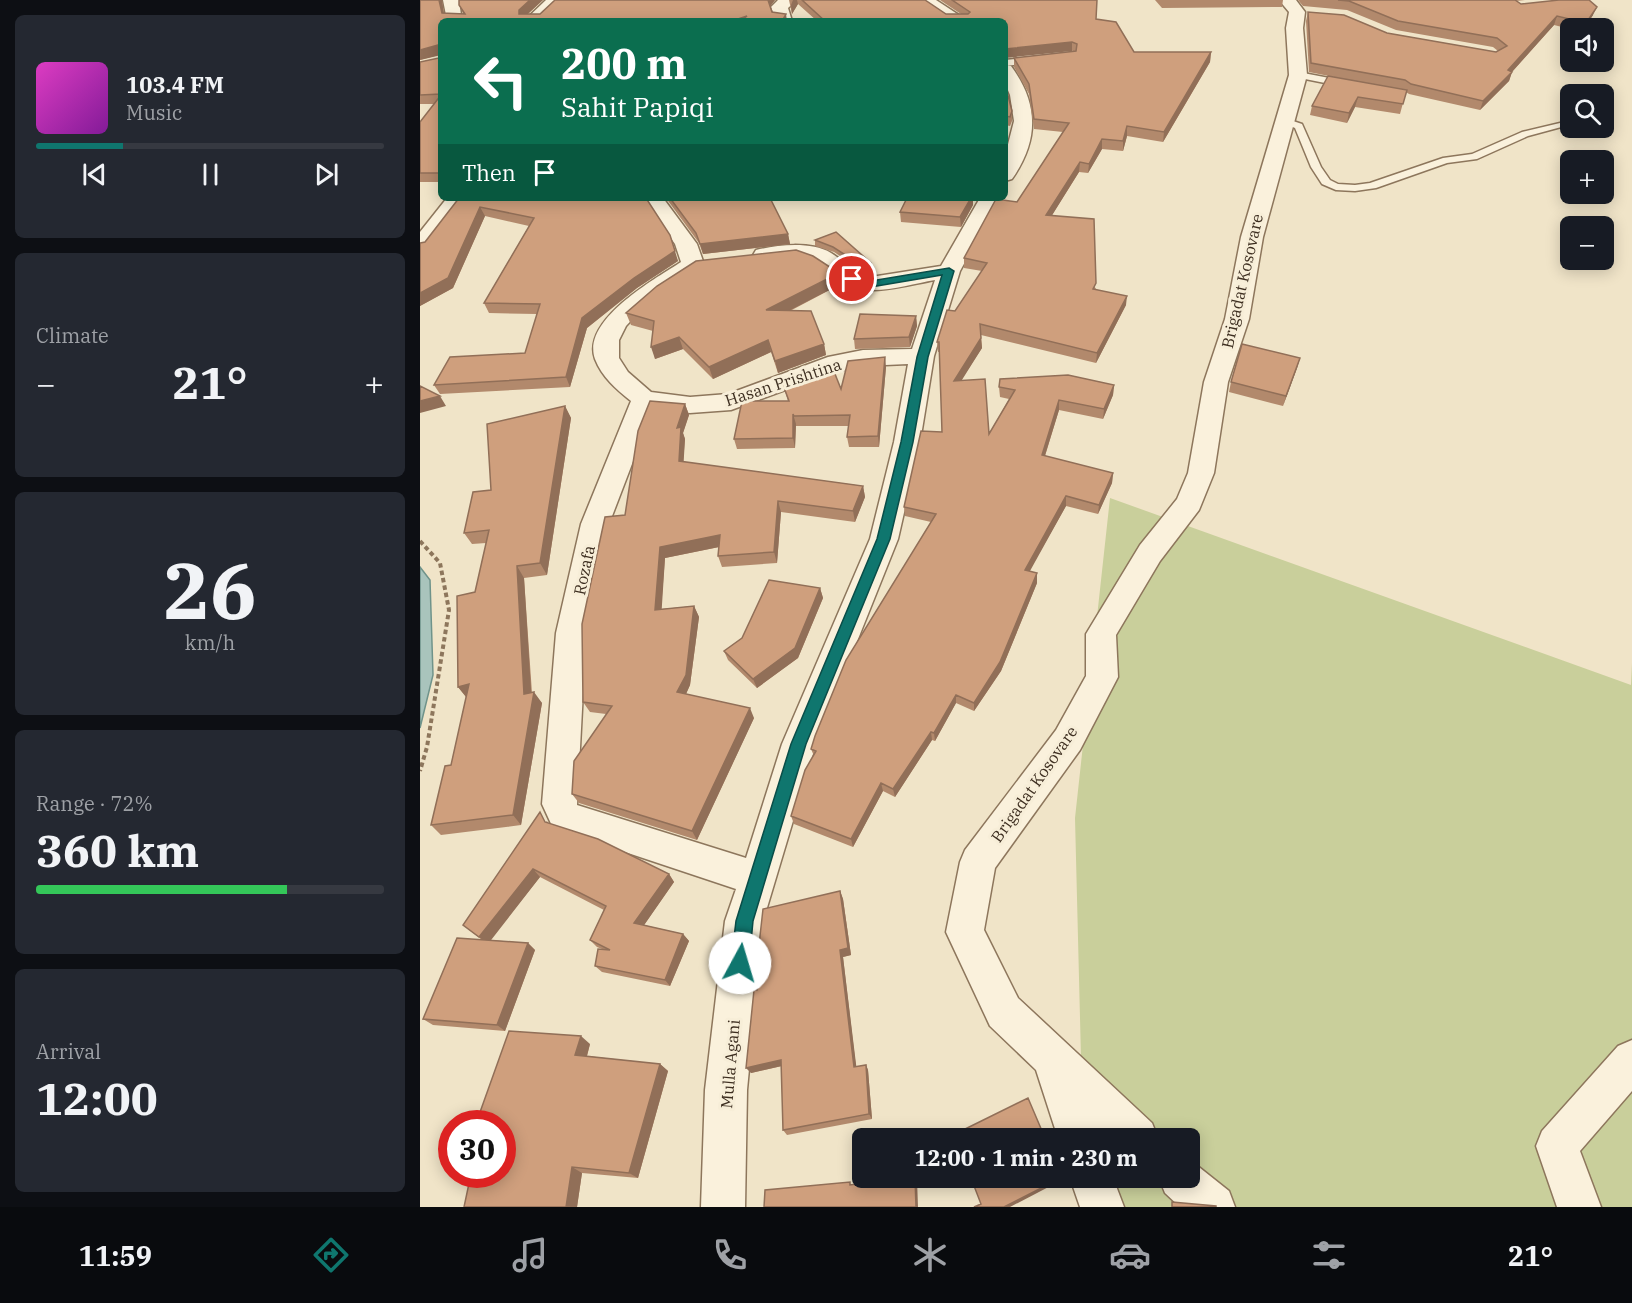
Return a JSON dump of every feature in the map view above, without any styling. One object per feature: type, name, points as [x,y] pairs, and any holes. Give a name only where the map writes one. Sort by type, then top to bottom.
[{"type":"street","points":[[451,0],[454,18]]},
{"type":"street","points":[[535,18],[556,0]]},
{"type":"street","points":[[783,18],[779,7],[789,0]]},
{"type":"street","points":[[924,0],[955,18]]},
{"type":"street","name":"Brigadat Kosovare","points":[[1126,1128],[1004,1012],[965,932],[978,862],[1068,740],[1102,677],[1101,634],[1144,562],[1189,503],[1201,473],[1216,382],[1236,319],[1252,237],[1298,75],[1299,53],[1296,49],[1293,25],[1300,9]]},
{"type":"street","points":[[1008,74],[1017,85],[1024,104],[1024,122],[1012,164],[1008,170]]},
{"type":"street","points":[[420,246],[456,201]]},
{"type":"street","points":[[644,399],[629,389],[616,374],[605,349],[606,339],[621,314],[704,263],[686,244],[655,201]]},
{"type":"street","name":"Mulla Agani","points":[[723,1207],[726,1090],[744,921],[799,744],[884,539],[907,442],[922,357],[949,271],[988,201]]},
{"type":"street","points":[[745,257],[798,252],[812,254],[821,256],[852,279],[871,284],[949,271]]},
{"type":"street","name":"Hasan Prishtina","points":[[644,399],[690,405],[731,402],[828,365],[863,358],[922,357]]},
{"type":"street","name":"Rozafa","points":[[644,399],[594,524],[573,622],[563,716],[559,804],[565,817],[757,879]]},
{"type":"street","points":[[1579,1207],[1557,1146],[1632,1060]]},
{"type":"street","points":[[1053,1061],[1076,1128]]},
{"type":"street","points":[[1095,1188],[1102,1207]]},
{"type":"street","points":[[1191,1188],[1213,1207]]},
{"type":"lane","points":[[1008,63],[1050,58]]},
{"type":"lane","points":[[1298,75],[1356,86]]},
{"type":"lane","points":[[1284,121],[1299,126],[1316,167],[1326,182],[1336,187],[1355,188],[1372,186],[1446,160],[1474,157],[1525,134],[1560,126]]},
{"type":"path","points":[[420,541],[440,563],[449,610],[427,747],[420,771]]},
{"type":"green space","points":[[1110,498],[1631,685],[1632,663],[1632,1207],[1084,1207],[1084,1188],[1200,1188],[1200,1128],[1083,1128],[1075,818]]},
{"type":"water","points":[[420,567],[430,580],[433,675],[420,728]]},
{"type":"building","points":[[420,0],[439,0],[442,13],[465,14],[459,5],[459,0],[530,0],[519,10],[519,14],[540,14],[555,0],[768,0],[772,12],[786,14],[784,18],[745,18],[747,16],[741,18],[438,18],[438,45],[420,50]]},
{"type":"building","points":[[802,0],[925,0],[946,14],[968,14],[970,12],[952,0],[1097,0],[1096,19],[1116,22],[1134,52],[1211,52],[1164,132],[1127,126],[1123,141],[1102,139],[1089,164],[1080,162],[1046,215],[1094,219],[1096,283],[1093,289],[1127,296],[1097,353],[980,324],[981,338],[954,381],[985,379],[989,434],[1015,390],[999,387],[1000,379],[1068,375],[1114,385],[1104,409],[1059,400],[1042,455],[1113,473],[1099,505],[1066,496],[1025,570],[1037,573],[1000,662],[974,703],[956,695],[934,733],[931,732],[893,789],[881,783],[851,839],[791,816],[805,770],[816,751],[811,749],[815,736],[846,660],[936,514],[904,507],[921,431],[942,432],[939,342],[937,342],[947,310],[955,311],[987,263],[964,258],[995,201],[1017,202],[1069,123],[1034,119],[1029,84],[1014,58],[1076,51],[1077,44],[1072,42],[1008,49],[1008,18],[822,18]]},
{"type":"building","points":[[1338,0],[1515,0],[1521,4],[1589,0],[1597,7],[1589,18],[1557,16],[1508,70],[1512,72],[1483,101],[1411,84],[1405,80],[1311,63],[1308,12],[1344,15],[1387,33],[1496,52],[1507,46],[1497,38],[1398,21],[1349,1]]},
{"type":"building","points":[[438,58],[438,94],[420,95],[420,62]]},
{"type":"building","points":[[1328,76],[1407,90],[1403,104],[1358,97],[1349,113],[1312,106]]},
{"type":"building","points":[[1008,96],[1012,111],[1010,117],[1008,117]]},
{"type":"building","points":[[438,99],[438,173],[420,173],[420,122]]},
{"type":"building","points":[[457,201],[648,201],[670,235],[675,251],[634,278],[582,318],[566,377],[434,385],[450,357],[525,353],[540,304],[484,303],[534,218],[480,207],[448,278],[420,293],[420,243],[425,242]]},
{"type":"building","points":[[672,201],[772,201],[788,234],[700,244],[696,233]]},
{"type":"building","points":[[906,201],[969,201],[960,217],[900,212]]},
{"type":"building","points":[[836,232],[871,263],[864,267],[833,247],[815,240]]},
{"type":"building","points":[[796,250],[813,256],[839,273],[766,310],[811,311],[824,344],[775,361],[768,340],[709,367],[679,337],[651,347],[654,321],[626,313],[657,286],[696,261]]},
{"type":"building","points":[[860,314],[916,316],[909,337],[854,339]]},
{"type":"building","points":[[1242,344],[1300,358],[1286,396],[1231,382]]},
{"type":"building","points":[[885,357],[878,436],[847,437],[850,415],[794,416],[793,414],[793,438],[734,439],[742,401],[789,401],[782,382],[831,364],[841,389],[848,361]]},
{"type":"building","points":[[420,386],[440,396],[420,401]]},
{"type":"building","points":[[650,401],[685,404],[677,428],[681,427],[679,461],[863,486],[853,511],[778,501],[774,552],[718,556],[720,535],[660,547],[655,610],[694,606],[686,675],[677,692],[750,708],[692,831],[572,794],[574,761],[612,706],[583,702],[582,624],[605,517],[625,515],[638,431]]},
{"type":"building","points":[[565,406],[540,563],[517,566],[524,694],[534,692],[513,815],[431,825],[445,766],[451,765],[469,684],[458,687],[457,596],[475,592],[489,530],[464,533],[473,492],[491,490],[487,424]]},
{"type":"building","points":[[769,580],[820,588],[795,648],[753,679],[724,651],[742,638]]},
{"type":"building","points":[[540,812],[545,822],[598,839],[669,874],[634,923],[683,934],[665,980],[595,966],[598,949],[610,950],[590,940],[606,906],[533,869],[479,937],[463,925]]},
{"type":"building","points":[[840,891],[848,948],[840,950],[854,1067],[866,1065],[869,1114],[783,1130],[781,1060],[746,1068],[754,990],[757,990],[756,972],[763,909]]},
{"type":"building","points":[[457,938],[528,943],[497,1025],[423,1019]]},
{"type":"building","points":[[509,1031],[581,1036],[575,1055],[660,1064],[629,1173],[572,1167],[566,1207],[464,1207],[468,1188],[516,1188],[516,1110],[481,1110]]},
{"type":"building","points":[[1028,1098],[1041,1128],[967,1128]]},
{"type":"building","points":[[850,1182],[852,1185],[852,1188],[915,1188],[916,1207],[764,1207],[765,1190]]},
{"type":"building","points":[[975,1188],[1041,1188],[1004,1207],[974,1207],[981,1204]]},
{"type":"building","points":[[1172,1202],[1216,1206],[1216,1207],[1172,1207]]},
{"type":"route","points":[[740,963],[744,921],[799,744],[884,539],[907,442],[922,357],[949,271],[871,284],[852,279]]}]
